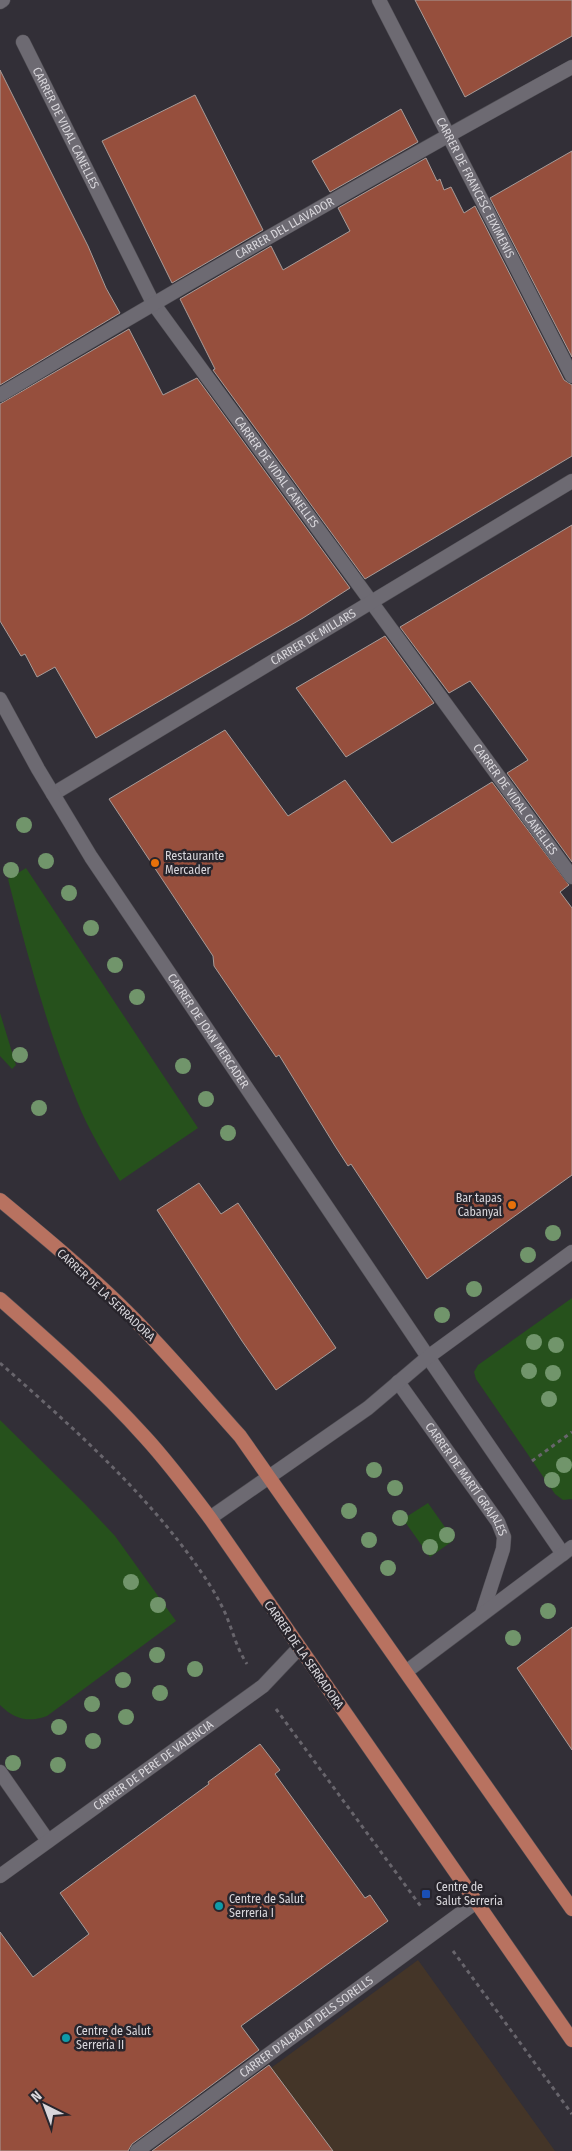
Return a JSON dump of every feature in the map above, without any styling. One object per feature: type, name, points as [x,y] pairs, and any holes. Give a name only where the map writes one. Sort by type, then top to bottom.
[{"type":"main road","name":"CARRER DE LA SERRADORA","points":[[0,1200],[79,1268],[134,1319],[240,1436],[407,1671],[438,1720],[572,1910]]},
{"type":"main road","name":"CARRER DE LA SERRADORA","points":[[0,1299],[62,1354],[144,1436],[177,1474],[210,1518],[572,2040]]},
{"type":"street","name":"CARRER DE FRANCESC EIXIMENIS","points":[[379,0],[572,376]]},
{"type":"street","name":"CARRER DE VIDAL CANELLES","points":[[23,42],[153,303],[572,877]]},
{"type":"street","name":"CARRER DEL LLAVADOR","points":[[0,396],[153,303],[449,134],[572,67]]},
{"type":"street","name":"CARRER DE MILLARS","points":[[53,794],[572,481]]},
{"type":"street","name":"CARRER DE JOAN MERCADER","points":[[0,699],[53,794],[91,856],[428,1357]]},
{"type":"street","points":[[210,1518],[368,1408],[428,1357],[572,1252]]},
{"type":"street","points":[[407,1671],[568,1551],[428,1357]]},
{"type":"street","name":"CARRER DE MARTÍ GRAJALES","points":[[398,1382],[498,1522],[504,1537],[503,1549],[482,1614]]},
{"type":"street","name":"CARRER DE PERE DE VALÈNCIA","points":[[0,1876],[262,1686],[299,1648]]},
{"type":"street","points":[[0,1772],[48,1841]]},
{"type":"street","name":"CARRER D'ALBALAT DELS SORELLS","points":[[137,2151],[476,1902]]},
{"type":"path","points":[[0,1363],[98,1454],[173,1534],[213,1591],[225,1614],[241,1655],[279,1714],[572,2114]]},
{"type":"path","points":[[526,1466],[572,1432]]},
{"type":"shaded area","points":[[418,1960],[555,2151],[158,2151]]},
{"type":"green space","points":[[26,868],[198,1128],[120,1181],[81,1111],[66,1074],[38,991],[8,879]]},
{"type":"green space","points":[[0,1013],[16,1065],[12,1069],[0,1056]]},
{"type":"green space","points":[[572,1298],[572,1499],[563,1500],[555,1494],[476,1379],[474,1372],[478,1365]]},
{"type":"green space","points":[[0,1420],[115,1536],[176,1621],[47,1716],[34,1719],[22,1718],[11,1714],[0,1705]]},
{"type":"green space","points":[[428,1503],[454,1540],[430,1557],[403,1519]]},
{"type":"building","points":[[415,0],[572,0],[572,36],[465,97]]},
{"type":"building","points":[[0,70],[120,313],[0,385]]},
{"type":"building","points":[[195,95],[263,230],[172,283],[102,141]]},
{"type":"building","points":[[401,109],[418,142],[330,192],[312,161]]},
{"type":"building","points":[[572,151],[572,357],[490,198]]},
{"type":"building","points":[[426,158],[437,181],[440,179],[444,190],[451,187],[464,213],[475,206],[564,380],[572,385],[572,456],[365,579],[213,370],[215,369],[180,299],[271,246],[283,270],[350,231],[338,208]]},
{"type":"building","points":[[129,329],[163,395],[197,378],[350,588],[303,618],[96,738],[55,667],[37,677],[25,654],[21,656],[0,621],[0,404]]},
{"type":"building","points":[[572,525],[572,862],[507,773],[528,760],[488,705],[470,681],[449,693],[400,627]]},
{"type":"building","points":[[385,636],[434,703],[346,757],[296,688]]},
{"type":"building","points":[[225,730],[288,816],[345,780],[392,843],[492,782],[569,885],[560,892],[572,908],[572,1175],[427,1279],[351,1164],[348,1166],[279,1055],[276,1057],[214,966],[213,956],[109,799]]},
{"type":"building","points":[[199,1183],[221,1214],[238,1203],[336,1348],[276,1390],[157,1210]]},
{"type":"building","points":[[572,1627],[572,1750],[517,1668]]},
{"type":"building","points":[[260,1744],[280,1770],[275,1774],[365,1898],[370,1895],[388,1921],[241,2026],[259,2050],[132,2144],[128,2151],[0,2151],[0,1932],[33,1977],[89,1934],[60,1893],[209,1784],[208,1782]]},
{"type":"building","points":[[269,2065],[333,2151],[152,2151]]},
{"type":"place","name":"Restaurante Mercader","points":[[155,863]]},
{"type":"place","name":"Bar tapas Cabanyal","points":[[512,1205]]},
{"type":"place","name":"Centre de Salut Serreria","points":[[426,1894]]},
{"type":"place","name":"Centre de Salut Serreria I","points":[[219,1906]]},
{"type":"place","name":"Centre de Salut Serreria II","points":[[66,2038]]}]
